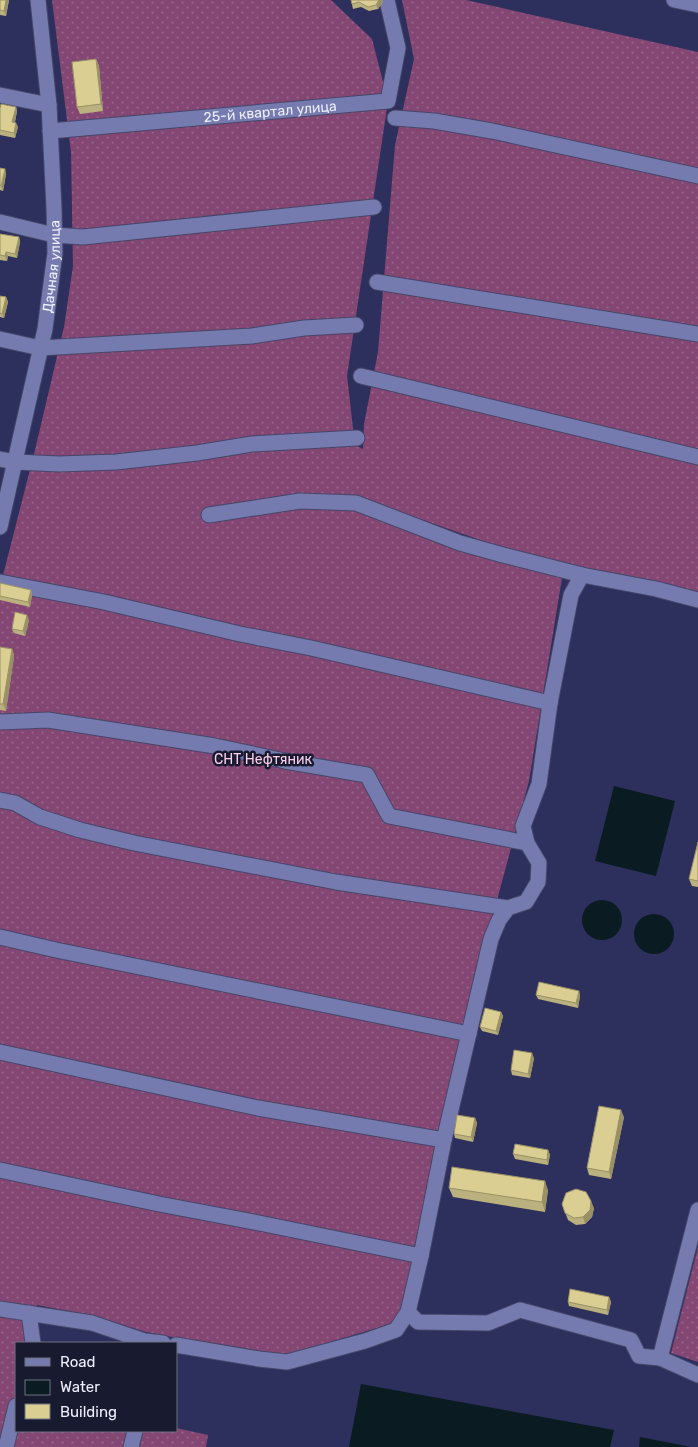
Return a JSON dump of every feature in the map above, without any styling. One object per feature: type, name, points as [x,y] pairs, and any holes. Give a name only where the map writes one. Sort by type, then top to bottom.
[{"type":"street","name":"Дачная улица","points":[[0,527],[45,329],[55,253],[49,105],[38,0]]},
{"type":"street","name":"25-й квартал улица","points":[[50,130],[388,101],[398,48],[387,0]]},
{"type":"street","points":[[674,0],[698,5]]},
{"type":"street","points":[[0,95],[49,105]]},
{"type":"street","points":[[395,118],[434,121],[492,131],[698,176]]},
{"type":"street","points":[[0,222],[54,235],[83,237],[374,207]]},
{"type":"street","points":[[377,282],[698,334]]},
{"type":"street","points":[[0,339],[40,348],[252,336],[304,328],[356,325]]},
{"type":"street","points":[[361,376],[698,457]]},
{"type":"street","points":[[0,459],[15,462],[59,464],[116,462],[196,453],[252,444],[357,438]]},
{"type":"street","points":[[209,515],[300,501],[356,503],[460,543],[582,576],[656,589],[698,600]]},
{"type":"street","points":[[0,800],[15,804],[40,817],[134,844],[336,882],[508,908],[526,902],[538,882],[539,863],[527,843],[524,826],[539,784],[550,703],[571,595],[582,576]]},
{"type":"street","points":[[0,582],[104,602],[550,703]]},
{"type":"street","points":[[0,722],[48,720],[215,746],[285,761],[368,775],[389,816],[527,843]]},
{"type":"street","points":[[178,1345],[259,1360],[287,1362],[365,1341],[396,1330],[408,1312],[444,1140],[491,939],[499,920],[508,908]]},
{"type":"street","points":[[0,937],[469,1034]]},
{"type":"street","points":[[0,1052],[258,1108],[444,1140]]},
{"type":"street","points":[[0,1170],[421,1256]]},
{"type":"street","points":[[660,1358],[698,1210]]},
{"type":"street","points":[[0,1309],[92,1323],[145,1342]]},
{"type":"street","points":[[408,1312],[418,1322],[488,1323],[520,1310],[631,1340],[639,1356],[660,1358],[698,1375]]},
{"type":"street","points":[[29,1312],[33,1342]]},
{"type":"street","points":[[6,1447],[15,1410]]},
{"type":"street","points":[[131,1447],[135,1432]]},
{"type":"green space","name":"СНТ Нефтяник","points":[[52,0],[331,0],[372,39],[388,101],[347,376],[355,445],[363,449],[364,424],[378,352],[395,145],[414,59],[402,0],[466,0],[698,52],[698,594],[583,569],[506,549],[363,499],[354,510],[420,536],[562,578],[529,781],[478,971],[403,1307],[390,1324],[287,1355],[259,1354],[146,1332],[95,1316],[37,1305],[38,1342],[15,1342],[15,1432],[178,1432],[178,1428],[208,1435],[206,1447],[0,1447],[0,587],[64,327],[73,266],[71,152]]},
{"type":"green space","points":[[698,1247],[698,1362],[671,1353]]},
{"type":"water","points":[[614,786],[675,801],[656,876],[595,861]]},
{"type":"water","points":[[602,900],[616,906],[622,920],[616,934],[602,940],[588,934],[582,920],[588,906]]},
{"type":"water","points":[[654,914],[668,920],[674,934],[668,948],[654,954],[640,948],[634,934],[640,920]]},
{"type":"water","points":[[361,1384],[614,1430],[610,1447],[349,1447]]},
{"type":"water","points":[[640,1437],[691,1447],[639,1447]]},
{"type":"building","points":[[0,0],[6,0],[4,11],[0,10]]},
{"type":"building","points":[[351,0],[379,0],[376,5],[368,7],[359,2],[352,4]]},
{"type":"building","points":[[96,59],[101,104],[77,107],[72,62]]},
{"type":"building","points":[[1,104],[16,107],[12,122],[16,123],[14,133],[0,130]]},
{"type":"building","points":[[0,168],[5,169],[1,186],[0,186]]},
{"type":"building","points":[[0,234],[19,237],[15,254],[6,252],[5,256],[0,255]]},
{"type":"building","points":[[0,296],[6,297],[2,314],[0,313]]},
{"type":"building","points":[[0,583],[31,590],[28,602],[0,596]]},
{"type":"building","points":[[15,612],[27,615],[23,631],[12,629]]},
{"type":"building","points":[[0,647],[12,649],[3,704],[0,704]]},
{"type":"building","points":[[698,842],[698,881],[689,879]]},
{"type":"building","points":[[539,982],[579,991],[576,1003],[536,995]]},
{"type":"building","points":[[485,1008],[501,1012],[496,1031],[480,1027]]},
{"type":"building","points":[[514,1050],[532,1053],[528,1074],[511,1070]]},
{"type":"building","points":[[599,1106],[621,1110],[609,1172],[587,1168]]},
{"type":"building","points":[[457,1115],[475,1118],[471,1137],[454,1134]]},
{"type":"building","points":[[515,1144],[548,1150],[547,1160],[513,1154]]},
{"type":"building","points":[[452,1167],[545,1181],[542,1202],[449,1188]]},
{"type":"building","points":[[576,1189],[586,1192],[591,1201],[590,1210],[583,1217],[574,1218],[565,1213],[562,1204],[566,1193]]},
{"type":"building","points":[[570,1289],[609,1297],[607,1310],[568,1302]]}]
